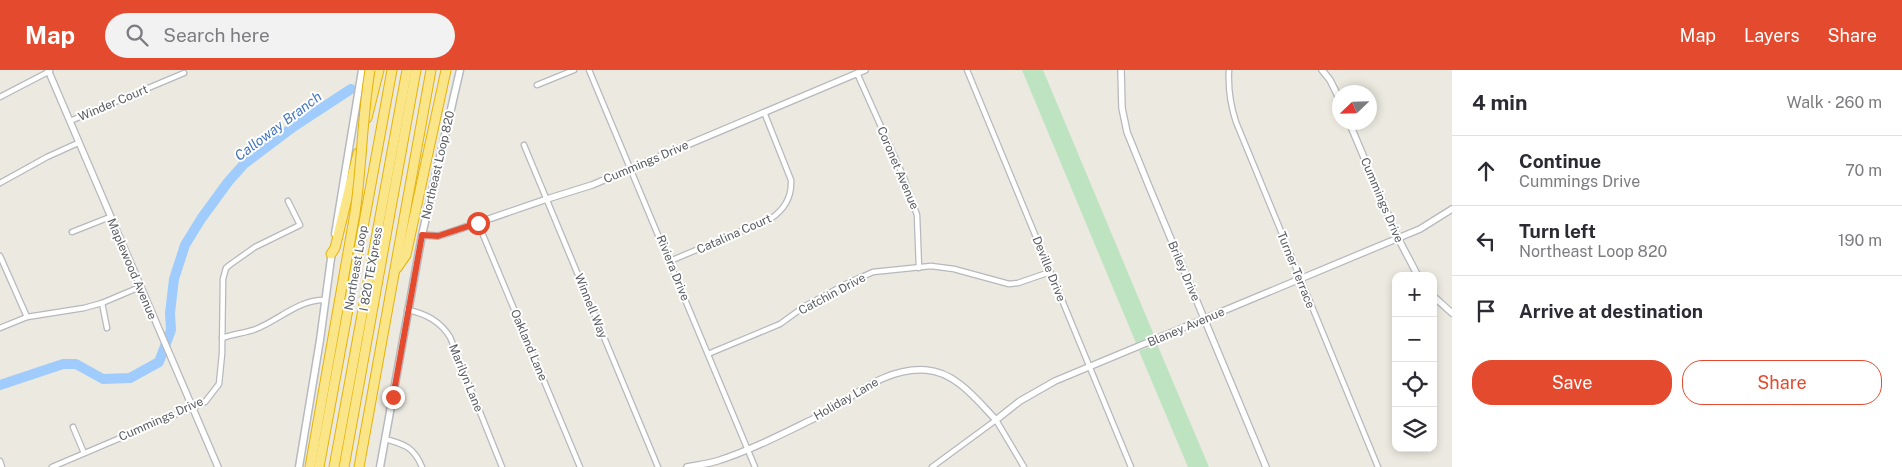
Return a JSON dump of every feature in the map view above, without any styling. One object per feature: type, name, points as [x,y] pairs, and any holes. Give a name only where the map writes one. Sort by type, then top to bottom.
[{"type":"highway","points":[[310,467],[355,213],[370,70]]},
{"type":"highway","points":[[331,254],[335,248],[379,70]]},
{"type":"highway","name":"Northeast Loop","points":[[319,467],[392,70]]},
{"type":"highway","name":"I 820 TEXpress","points":[[334,467],[407,70]]},
{"type":"highway","name":"I 820 TEXpress","points":[[344,467],[416,70]]},
{"type":"highway","points":[[359,467],[432,70]]},
{"type":"highway","points":[[396,270],[406,255],[446,70]]},
{"type":"main road","points":[[299,467],[319,348],[331,254],[362,70]]},
{"type":"main road","name":"Northeast Loop 820","points":[[380,467],[422,235],[460,70]]},
{"type":"street","points":[[0,97],[49,70]]},
{"type":"street","name":"Maplewood Avenue","points":[[49,70],[78,143],[218,467]]},
{"type":"street","points":[[537,85],[574,70]]},
{"type":"street","name":"Riviera Drive","points":[[589,70],[755,467]]},
{"type":"street","name":"Cummings Drive","points":[[422,235],[438,236],[573,192],[865,70]]},
{"type":"street","name":"Deville Drive","points":[[967,70],[1131,467]]},
{"type":"street","name":"Briley Drive","points":[[1121,70],[1122,108],[1128,132],[1266,467]]},
{"type":"street","name":"Turner Terrace","points":[[1229,70],[1228,87],[1231,107],[1236,122],[1378,467]]},
{"type":"street","points":[[1322,70],[1332,85]]},
{"type":"street","name":"Winder Court","points":[[70,121],[184,73]]},
{"type":"street","name":"Coronet Avenue","points":[[857,73],[904,178],[917,215],[919,268]]},
{"type":"street","name":"Catalina Court","points":[[670,261],[770,219],[782,210],[788,200],[792,187],[791,180],[764,112]]},
{"type":"street","name":"Cummings Drive","points":[[1352,130],[1398,238],[1416,272]]},
{"type":"street","points":[[0,183],[47,157],[78,143]]},
{"type":"street","name":"Winnell Way","points":[[524,145],[658,467]]},
{"type":"street","name":"Cummings Drive","points":[[52,467],[205,402],[219,384],[223,279],[226,268],[255,247],[300,225],[288,201]]},
{"type":"street","name":"Blaney Avenue","points":[[932,467],[1020,401],[1055,381],[1420,229],[1452,209]]},
{"type":"street","points":[[72,232],[110,217]]},
{"type":"street","name":"Oakland Lane","points":[[478,223],[580,467]]},
{"type":"street","points":[[0,256],[27,317]]},
{"type":"street","name":"Catchin Drive","points":[[708,354],[780,324],[805,306],[873,272],[931,266],[1009,284],[1018,284],[1050,272]]},
{"type":"street","points":[[0,328],[27,317],[84,308],[102,303],[140,287]]},
{"type":"street","points":[[222,338],[258,328],[309,302],[324,300]]},
{"type":"street","points":[[1437,300],[1452,313]]},
{"type":"street","points":[[102,303],[107,328]]},
{"type":"street","name":"Marilyn Lane","points":[[407,310],[418,312],[441,324],[450,337],[502,467]]},
{"type":"street","name":"Holiday Lane","points":[[687,467],[718,461],[748,450],[820,415],[883,377],[902,372],[927,370],[951,379],[964,386],[996,420]]},
{"type":"street","points":[[996,420],[1024,467]]},
{"type":"street","points":[[73,426],[84,453]]},
{"type":"street","points":[[385,439],[405,445],[414,452],[422,467]]},
{"type":"street","points":[[0,462],[2,467]]},
{"type":"green space","points":[[1022,70],[1043,70],[1154,335],[1136,343]]},
{"type":"green space","points":[[1157,344],[1209,467],[1188,467],[1139,351]]},
{"type":"waterway","name":"Calloway Branch","points":[[0,385],[63,364],[76,364],[103,379],[130,378],[159,362],[171,330],[170,313],[174,279],[185,245],[201,219],[228,182],[244,164],[293,127],[351,89]]},
{"type":"route","points":[[393,397],[407,310],[422,235],[438,236],[478,223]]}]
